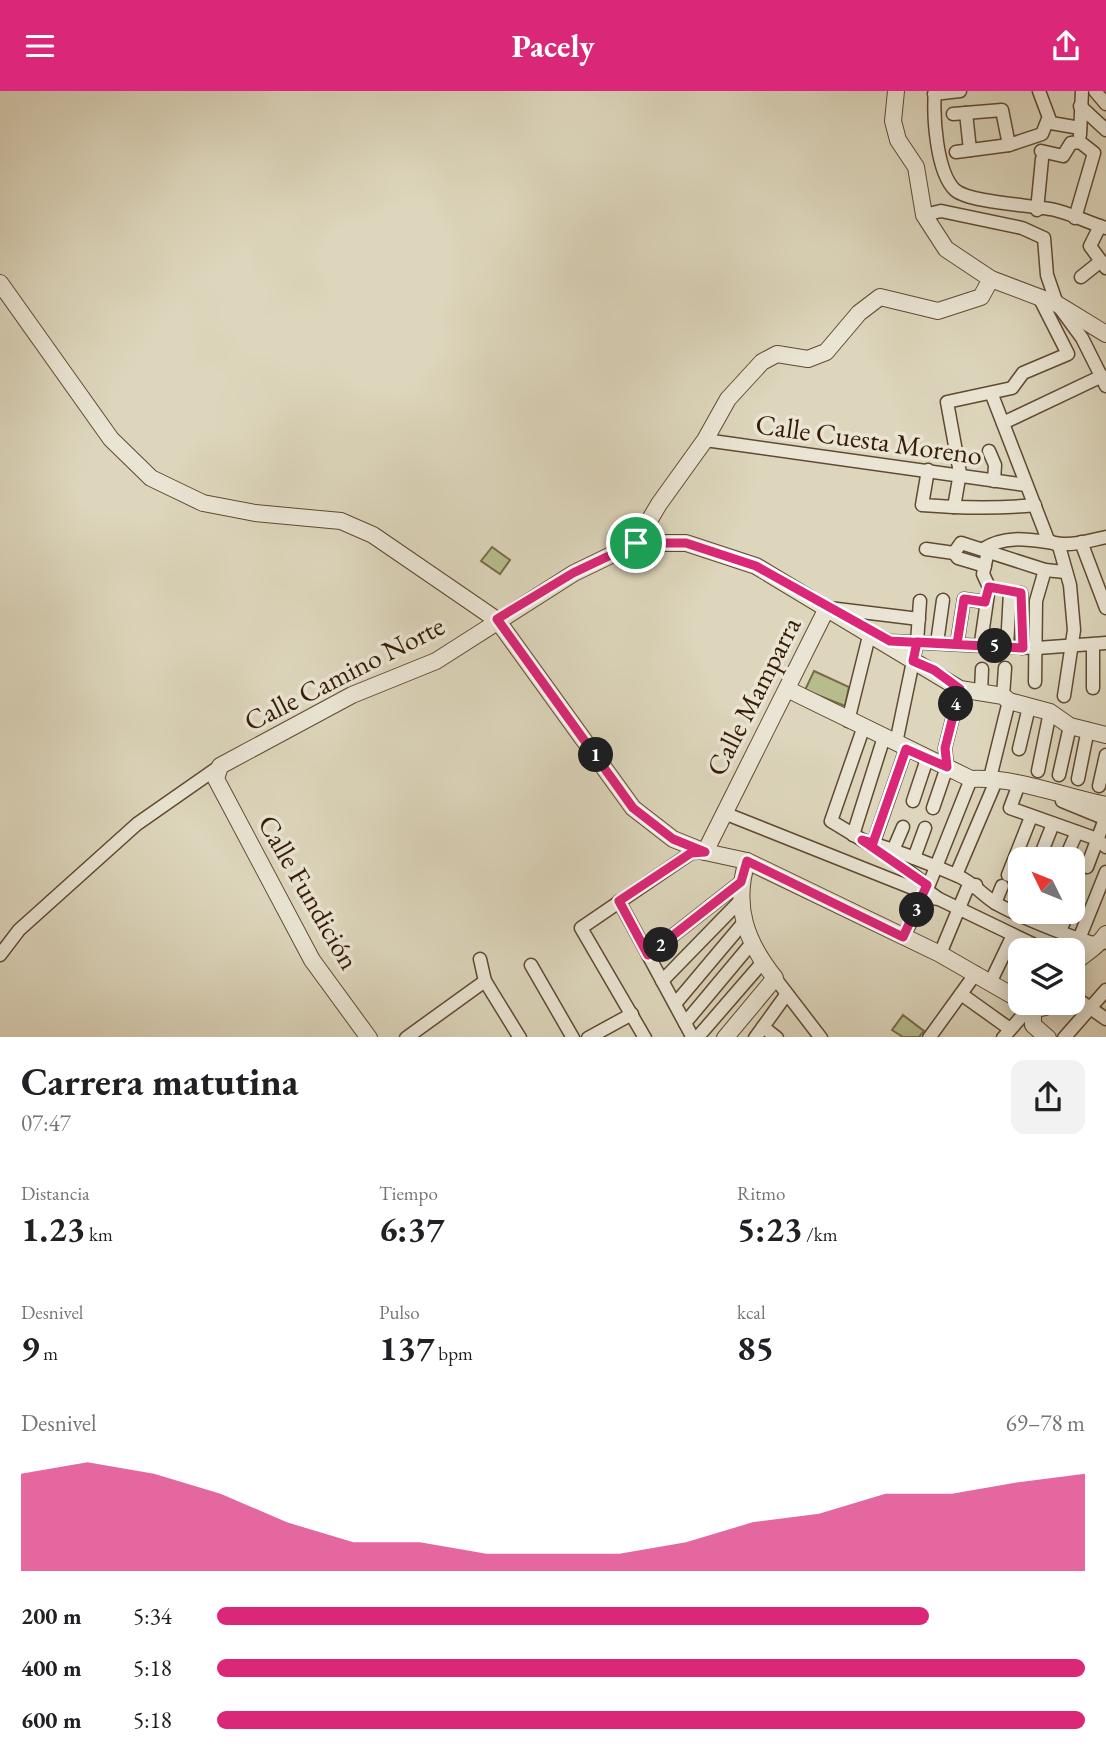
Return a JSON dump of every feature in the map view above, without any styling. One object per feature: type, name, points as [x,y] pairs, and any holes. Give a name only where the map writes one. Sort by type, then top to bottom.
[{"type":"street","points":[[896,91],[892,121],[898,140],[916,167],[925,215],[946,249],[992,279],[1057,304],[1106,334]]},
{"type":"street","points":[[960,91],[934,92],[933,115],[941,156],[954,189],[978,198],[1037,210],[1054,210],[1103,227],[1090,246],[1104,265],[1081,277]]},
{"type":"street","points":[[1037,210],[1040,147],[1048,119],[1039,91]]},
{"type":"street","points":[[1080,142],[1082,91]]},
{"type":"street","points":[[1096,91],[1106,104]]},
{"type":"street","points":[[1080,106],[1106,130]]},
{"type":"street","points":[[970,150],[959,113],[1002,110],[1009,145]]},
{"type":"street","points":[[1048,119],[1080,128]]},
{"type":"street","points":[[956,152],[1009,145],[1040,147],[1063,156],[1072,143],[1080,142],[1094,153],[1075,218]]},
{"type":"street","points":[[925,215],[941,211],[1022,228],[1044,238],[1047,275],[1057,304],[1082,338],[1104,381],[1003,422]]},
{"type":"street","points":[[636,543],[659,504],[705,440],[728,399],[762,362],[777,354],[808,359],[826,352],[859,313],[880,297],[938,311],[981,297],[992,279]]},
{"type":"street","points":[[0,283],[111,439],[151,478],[203,503],[356,526],[497,619],[633,808],[673,839],[705,852],[747,861],[940,954],[1008,993]]},
{"type":"street","points":[[954,507],[960,473],[947,402],[992,395],[1012,388],[1023,373],[1068,354],[1039,297]]},
{"type":"street","points":[[992,395],[1048,540],[1059,546],[1070,586],[1074,630],[1069,645],[1064,696]]},
{"type":"street","name":"Calle Cuesta Moreno","points":[[705,440],[960,473],[1027,485]]},
{"type":"street","points":[[989,451],[995,465],[994,481]]},
{"type":"street","points":[[928,470],[922,505],[969,510],[987,506],[1035,505]]},
{"type":"street","points":[[984,646],[981,642],[989,587],[983,574],[986,550],[999,539],[1048,540],[1063,544],[1105,540]]},
{"type":"street","points":[[1081,542],[1106,608]]},
{"type":"street","points":[[636,543],[686,543],[756,566],[827,608],[919,619]]},
{"type":"street","name":"Calle Camino Norte","points":[[220,766],[352,695],[436,661],[497,619],[573,573],[636,543]]},
{"type":"street","points":[[954,553],[961,543],[1045,571],[1065,572]]},
{"type":"street","points":[[926,549],[954,553],[958,558],[985,566]]},
{"type":"street","points":[[1035,683],[1037,593],[1045,571]]},
{"type":"street","points":[[989,587],[1015,593],[1037,593]]},
{"type":"street","points":[[1007,647],[1015,593]]},
{"type":"street","points":[[1015,593],[1023,648]]},
{"type":"street","points":[[957,644],[964,599],[985,602]]},
{"type":"street","points":[[937,643],[943,600]]},
{"type":"street","points":[[863,840],[895,743],[917,642],[920,601]]},
{"type":"street","name":"Calle Mamparra","points":[[705,852],[827,608],[870,632],[913,661],[934,666],[955,680]]},
{"type":"street","points":[[848,720],[870,632],[890,641],[1023,648],[1100,645],[1093,688]]},
{"type":"street","points":[[956,875],[993,779],[1006,699],[1005,668]]},
{"type":"street","points":[[981,692],[982,669]]},
{"type":"street","points":[[933,808],[947,767],[945,748],[955,680],[981,692],[1050,712],[1070,726],[1106,735]]},
{"type":"street","points":[[787,689],[863,729],[971,779],[1030,780],[1106,805]]},
{"type":"street","points":[[1019,749],[1029,707]]},
{"type":"street","points":[[1050,712],[1030,780],[1010,808],[1102,843]]},
{"type":"street","points":[[1059,775],[1070,726]]},
{"type":"street","points":[[863,729],[831,821],[863,840],[925,891]]},
{"type":"street","points":[[1078,779],[1088,729]]},
{"type":"street","points":[[863,840],[895,743]]},
{"type":"street","points":[[1099,786],[1106,755]]},
{"type":"street","points":[[913,801],[927,759]]},
{"type":"street","points":[[0,955],[19,930],[137,824],[220,766]]},
{"type":"street","name":"Calle Fundición","points":[[220,766],[216,779],[312,960],[368,1037]]},
{"type":"street","points":[[903,937],[936,867],[971,779]]},
{"type":"street","points":[[1030,780],[1106,819],[1102,843],[1087,867]]},
{"type":"street","points":[[724,813],[915,889],[928,891],[1019,938]]},
{"type":"street","points":[[995,903],[1031,817]]},
{"type":"street","points":[[1044,847],[1053,824]]},
{"type":"street","points":[[894,848],[903,827]]},
{"type":"street","points":[[914,858],[925,828]]},
{"type":"street","points":[[1070,847],[1077,832]]},
{"type":"street","points":[[863,840],[894,848],[956,875],[976,885],[995,903],[1008,907]]},
{"type":"street","points":[[644,1037],[581,928],[691,853],[705,852]]},
{"type":"street","points":[[747,861],[739,902],[751,944],[786,996],[820,1037]]},
{"type":"street","points":[[1079,938],[1106,872]]},
{"type":"street","points":[[648,955],[741,882]]},
{"type":"street","points":[[940,954],[967,889],[976,885]]},
{"type":"street","points":[[619,901],[694,1037]]},
{"type":"street","points":[[662,981],[739,902]]},
{"type":"street","points":[[675,1004],[744,922]]},
{"type":"street","points":[[1051,924],[1077,938]]},
{"type":"street","points":[[1060,930],[1063,924]]},
{"type":"street","points":[[930,1037],[961,994],[983,977],[1013,935]]},
{"type":"street","points":[[1085,939],[1104,940]]},
{"type":"street","points":[[1085,952],[1104,940]]},
{"type":"street","points":[[685,1023],[751,944]]},
{"type":"street","points":[[480,959],[485,981],[519,1037]]},
{"type":"street","points":[[696,1037],[762,963]]},
{"type":"street","points":[[531,965],[572,1037]]},
{"type":"street","points":[[728,1036],[775,978]]},
{"type":"street","points":[[407,1037],[485,981]]},
{"type":"street","points":[[1065,1037],[1106,990]]},
{"type":"street","points":[[961,994],[1006,1033],[1018,1015]]},
{"type":"street","points":[[759,1032],[786,996]]},
{"type":"street","points":[[1085,1003],[1106,1019]]},
{"type":"street","points":[[590,1037],[632,1014]]},
{"type":"street","points":[[1030,1015],[1033,1025],[1047,1037]]},
{"type":"green space","points":[[492,547],[510,560],[500,574],[481,561]]},
{"type":"green space","points":[[814,671],[849,687],[845,706],[805,690]]},
{"type":"green space","points":[[903,1015],[924,1031],[919,1037],[903,1037],[892,1030]]},
{"type":"route","points":[[636,543],[573,573],[497,619],[633,808],[673,839],[705,852],[691,853],[619,901],[648,955],[741,882],[747,861],[903,937],[924,897],[927,885],[862,840],[873,843],[906,749],[947,767],[945,748],[960,689],[934,670],[913,661],[917,642],[957,644],[964,599],[985,602],[989,587],[1021,593],[1023,648],[957,644],[937,643],[890,641],[756,566],[686,543],[636,543]]}]
